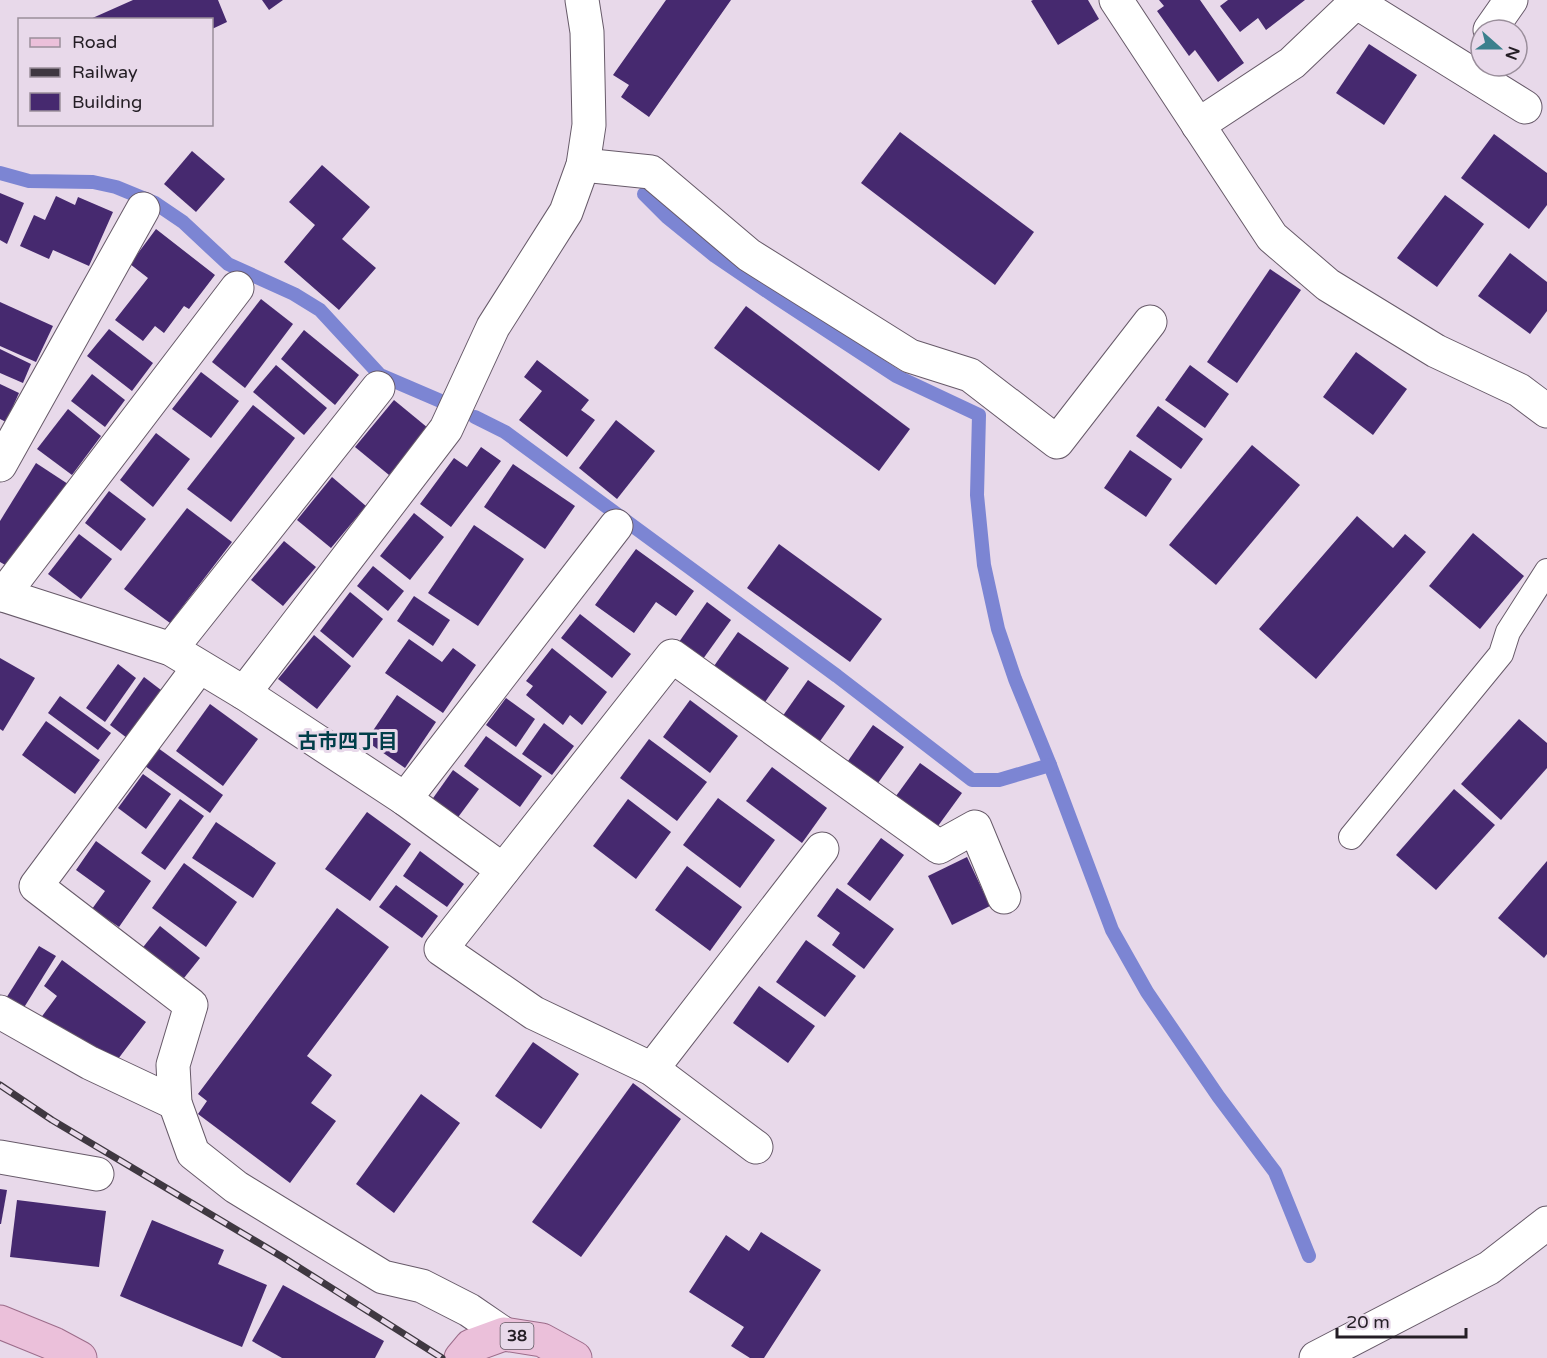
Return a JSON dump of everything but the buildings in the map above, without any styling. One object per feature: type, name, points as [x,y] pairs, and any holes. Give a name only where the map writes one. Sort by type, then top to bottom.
[{"type":"main road","points":[[0,1322],[54,1344],[80,1358]]},
{"type":"main road","name":"38","points":[[461,1358],[471,1346],[504,1334],[542,1340],[575,1358]]},
{"type":"street","points":[[244,693],[446,429],[493,327],[566,212],[583,165],[589,125],[587,33],[582,0]]},
{"type":"street","points":[[1116,0],[1272,237],[1329,285],[1436,351],[1519,390],[1547,411]]},
{"type":"street","points":[[1498,18],[1511,0]]},
{"type":"street","points":[[1198,125],[1292,63],[1356,2],[1469,55]]},
{"type":"street","points":[[1495,78],[1526,107]]},
{"type":"street","points":[[583,165],[651,172],[750,255],[910,356],[970,375],[1057,442],[1150,322]]},
{"type":"street","points":[[0,465],[143,209]]},
{"type":"street","points":[[237,288],[1,595],[171,649],[244,693],[405,799],[503,870]]},
{"type":"street","points":[[171,649],[378,388]]},
{"type":"street","points":[[405,799],[616,526]]},
{"type":"street","points":[[756,1147],[652,1069],[534,1013],[441,949],[672,656],[939,847],[975,827],[1005,897]]},
{"type":"street","points":[[199,667],[36,886],[191,1005],[173,1065],[176,1103],[193,1153],[236,1187],[383,1277],[422,1286],[469,1310],[504,1334]]},
{"type":"street","points":[[652,1069],[822,849]]},
{"type":"street","points":[[0,1012],[90,1063],[176,1103]]},
{"type":"street","points":[[0,1157],[97,1174]]},
{"type":"street","points":[[1316,1358],[1488,1268],[1547,1223]]},
{"type":"lane","points":[[1351,837],[1501,654],[1508,632],[1547,571]]},
{"type":"waterway","points":[[0,173],[29,181],[93,182],[116,187],[155,203],[183,222],[228,264],[294,294],[320,310],[380,375],[443,402]]},
{"type":"waterway","points":[[644,194],[667,217],[715,256],[777,298],[896,376],[979,415],[977,495],[984,565],[998,629],[1015,679],[1112,930],[1147,992],[1218,1096],[1275,1172],[1309,1256]]},
{"type":"waterway","points":[[475,417],[505,432],[837,676],[972,780],[999,780],[1050,765]]},
{"type":"railway","points":[[0,1085],[52,1120],[284,1258],[442,1358]]},
{"type":"district","name":"古市四丁目","points":[[348,742]]}]
